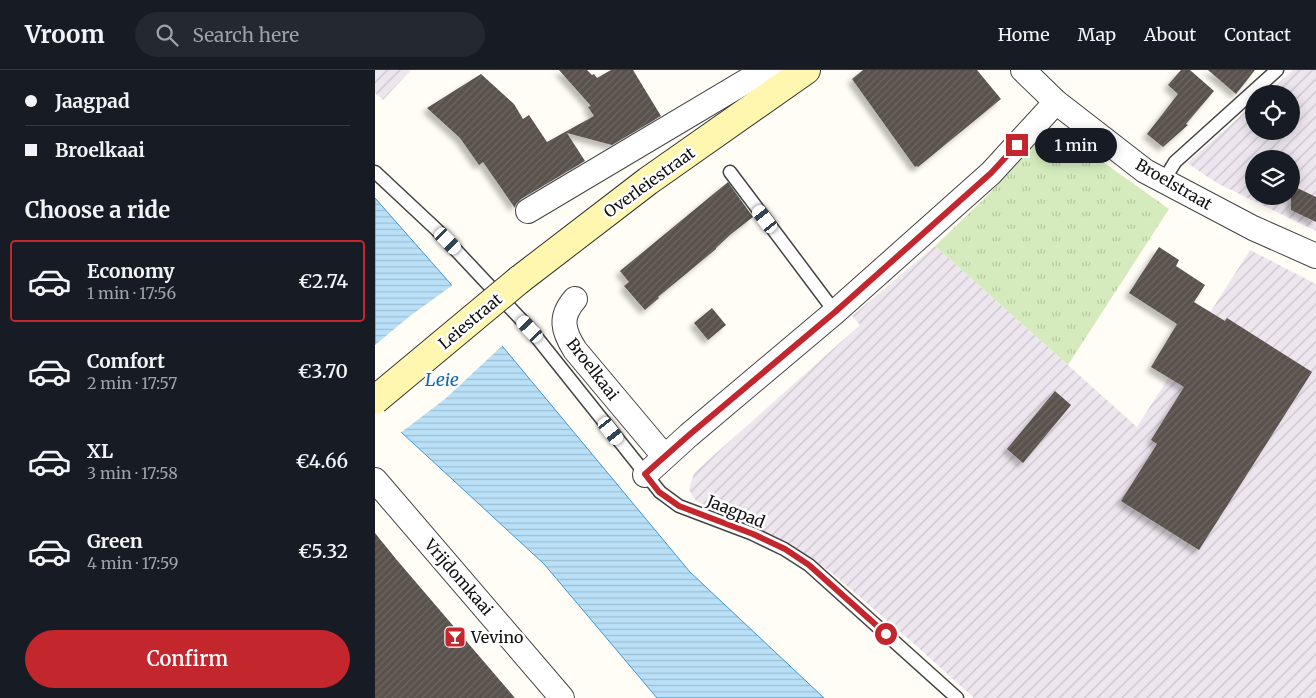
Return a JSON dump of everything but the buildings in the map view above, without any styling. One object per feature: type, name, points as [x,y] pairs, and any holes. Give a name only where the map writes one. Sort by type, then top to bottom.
[{"type":"main road","name":"Overleiestraat","points":[[519,280],[648,181],[806,70]]},
{"type":"main road","name":"Leiestraat","points":[[375,400],[519,280]]},
{"type":"street","name":"Broelstraat","points":[[1023,70],[1056,102],[1145,171],[1253,228],[1316,256]]},
{"type":"street","name":"Overleiestraat","points":[[529,211],[760,73],[773,76],[782,87]]},
{"type":"street","points":[[645,474],[835,312],[991,173],[1056,102]]},
{"type":"street","name":"Broelkaai","points":[[575,299],[570,304],[564,317],[567,337],[575,350],[664,456]]},
{"type":"street","name":"Vrijdomkaai","points":[[375,480],[562,698]]},
{"type":"lane","points":[[1164,180],[1175,162],[1277,70]]},
{"type":"lane","name":"Jaagpad","points":[[375,172],[437,230],[530,329],[659,492],[679,506],[753,534],[785,549],[809,565],[957,698]]},
{"type":"lane","points":[[730,172],[835,312]]},
{"type":"shaded area","points":[[375,70],[411,70],[383,100],[375,93]]},
{"type":"shaded area","points":[[1293,70],[1316,70],[1316,231],[1262,205],[1300,205],[1300,150],[1245,150],[1245,197],[1217,183],[1187,163],[1245,112],[1245,140],[1300,140],[1300,85],[1276,85]]},
{"type":"shaded area","points":[[935,246],[1137,427],[1250,250],[1316,284],[1316,698],[974,698],[832,573],[798,550],[696,501],[689,490],[694,473],[860,325],[852,316]]},
{"type":"green space","points":[[1050,131],[1062,133],[1169,209],[1068,365],[935,246],[988,195],[1039,139]]},
{"type":"water","name":"Leie","points":[[375,198],[449,282],[690,572],[824,698],[657,698],[544,564],[375,408]]},
{"type":"pier","points":[[454,284],[504,344],[445,399],[399,434],[375,411],[375,345],[410,316]]},
{"type":"place","name":"Vevino","points":[[455,637]]},
{"type":"route","points":[[886,634],[809,565],[785,549],[753,534],[679,506],[659,492],[645,474],[835,312],[991,173],[1017,145]]}]
